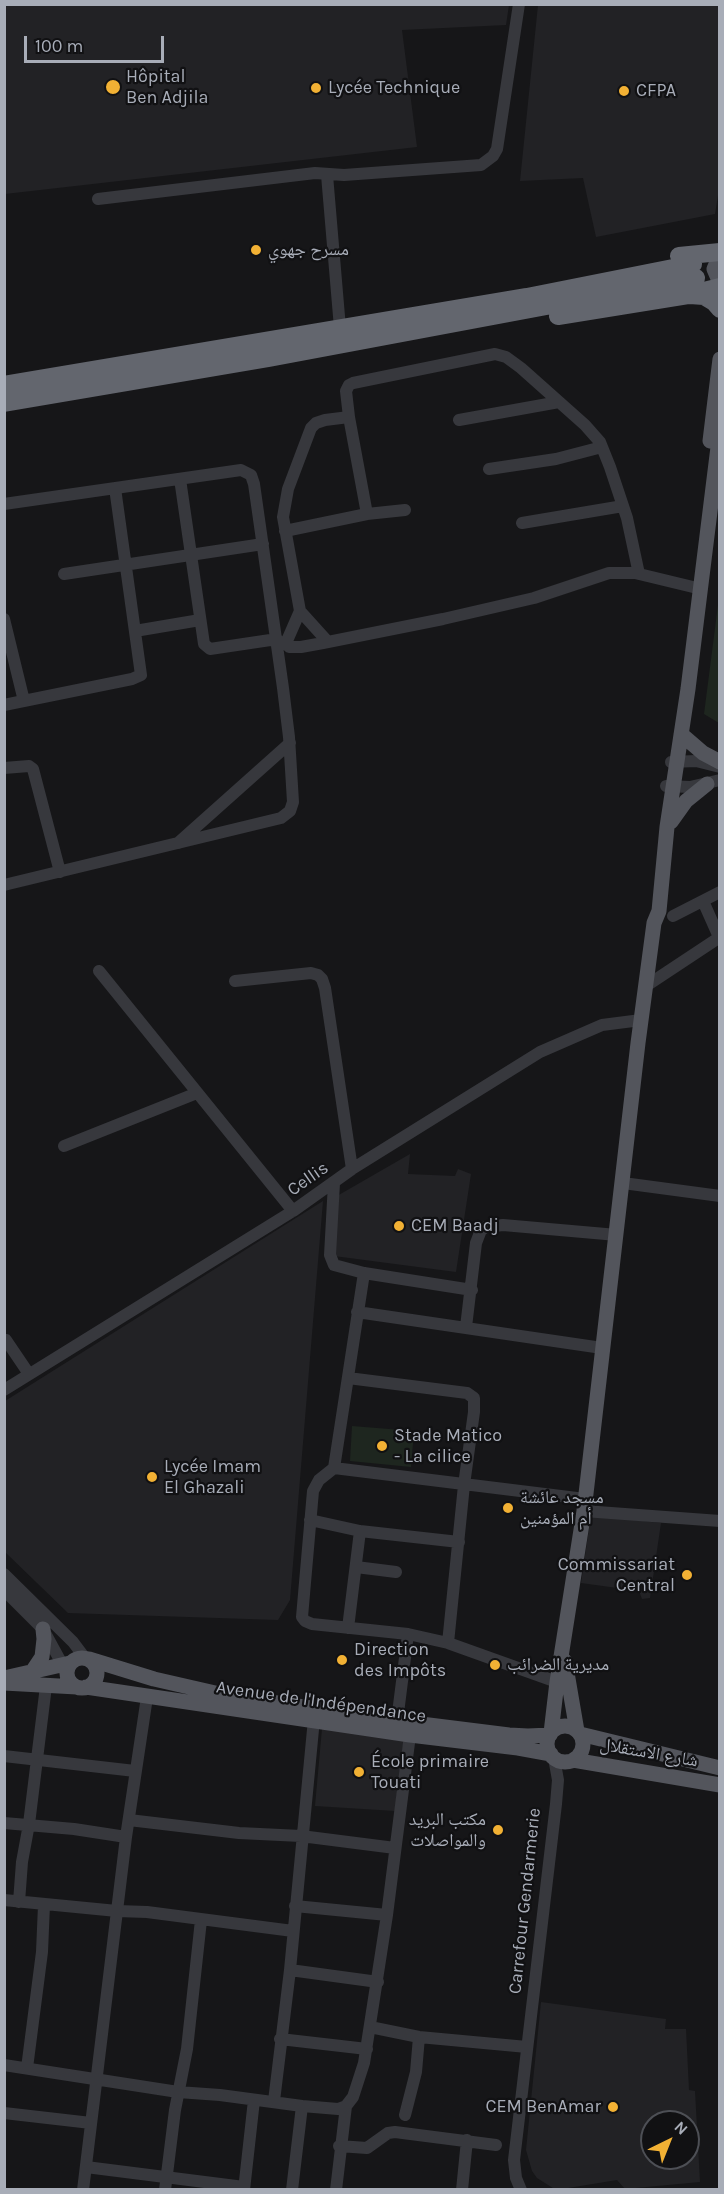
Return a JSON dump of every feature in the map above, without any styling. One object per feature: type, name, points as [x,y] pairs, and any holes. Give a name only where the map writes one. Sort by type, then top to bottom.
[{"type":"highway","points":[[693,273],[720,240]]},
{"type":"highway","points":[[4,403],[399,334],[693,273],[720,254]]},
{"type":"highway","points":[[693,273],[704,296],[720,309]]},
{"type":"highway","points":[[4,385],[527,297],[693,273],[720,285]]},
{"type":"main road","points":[[720,254],[714,269],[720,285]]},
{"type":"main road","points":[[654,923],[651,911],[674,761],[720,359]]},
{"type":"main road","points":[[674,761],[681,734],[720,431]]},
{"type":"main road","points":[[681,734],[703,753],[720,762]]},
{"type":"main road","points":[[668,827],[686,801],[713,782]]},
{"type":"main road","points":[[563,1652],[583,1749],[562,1759],[548,1744],[584,1505],[641,1020],[654,923],[659,911],[670,787]]},
{"type":"main road","points":[[32,1672],[42,1657],[43,1629]]},
{"type":"main road","points":[[4,1678],[66,1667],[76,1658],[93,1662],[97,1672],[94,1681],[81,1687],[69,1682],[66,1667]]},
{"type":"main road","name":"Avenue de l'Indépendance","points":[[87,1659],[164,1682],[224,1695],[397,1721],[519,1736],[551,1734]]},
{"type":"main road","name":"Avenue de l'Indépendance","points":[[4,1683],[81,1687],[314,1719],[410,1735],[518,1748],[562,1759]]},
{"type":"main road","points":[[551,1734],[556,1729],[567,1726],[579,1732],[720,1768]]},
{"type":"main road","name":"شارع الاستقلال","points":[[562,1759],[720,1785]]},
{"type":"street","points":[[98,199],[315,173],[344,176],[473,167],[488,162],[499,141],[519,4]]},
{"type":"street","points":[[327,175],[340,328]]},
{"type":"street","points":[[368,514],[345,391],[349,385],[495,354],[512,361],[594,434],[602,447],[623,506],[639,574]]},
{"type":"street","points":[[459,420],[559,402]]},
{"type":"street","points":[[328,642],[300,611],[285,531],[284,507],[288,489],[311,428],[316,423],[325,420],[349,417]]},
{"type":"street","points":[[489,469],[556,459],[602,447]]},
{"type":"street","points":[[4,504],[240,470],[248,472],[253,477],[290,743],[293,802],[287,815],[4,885]]},
{"type":"street","points":[[180,479],[204,644],[210,649],[277,639]]},
{"type":"street","points":[[4,705],[138,677],[141,672],[115,488]]},
{"type":"street","points":[[522,523],[623,506]]},
{"type":"street","points":[[285,531],[368,514],[405,510]]},
{"type":"street","points":[[64,574],[263,544]]},
{"type":"street","points":[[300,611],[287,645],[296,647],[328,642],[443,619],[534,598],[609,573],[639,574],[693,588]]},
{"type":"street","points":[[4,619],[24,701]]},
{"type":"street","points":[[135,631],[200,620]]},
{"type":"street","points":[[177,844],[290,743]]},
{"type":"street","points":[[674,761],[696,761],[720,767]]},
{"type":"street","points":[[4,768],[28,766],[33,769],[60,872]]},
{"type":"street","points":[[670,787],[713,782]]},
{"type":"street","points":[[673,916],[720,892]]},
{"type":"street","points":[[646,986],[719,937],[703,901]]},
{"type":"street","points":[[99,971],[293,1211]]},
{"type":"street","points":[[235,981],[311,973],[322,979],[352,1169]]},
{"type":"street","name":"Cellis","points":[[4,1390],[293,1211],[352,1169],[540,1052],[602,1025],[641,1020]]},
{"type":"street","points":[[64,1146],[197,1093]]},
{"type":"street","points":[[334,1183],[331,1262],[334,1265],[364,1273],[472,1290]]},
{"type":"street","points":[[623,1183],[720,1196]]},
{"type":"street","points":[[466,1327],[476,1243],[481,1230],[486,1227],[503,1225],[616,1235]]},
{"type":"street","points":[[364,1273],[334,1468],[315,1485],[302,1617],[312,1624],[408,1634],[448,1643],[557,1682]]},
{"type":"street","points":[[357,1312],[602,1348]]},
{"type":"street","points":[[6,1340],[9,1355],[29,1374]]},
{"type":"street","points":[[348,1378],[471,1395],[475,1401],[448,1643]]},
{"type":"street","points":[[334,1468],[464,1485],[584,1505],[720,1521]]},
{"type":"street","points":[[310,1520],[360,1531],[459,1542]]},
{"type":"street","points":[[348,1628],[360,1531]]},
{"type":"street","points":[[356,1567],[396,1572]]},
{"type":"street","points":[[4,1574],[73,1642],[87,1659]]},
{"type":"street","points":[[4,1590],[43,1629],[66,1667]]},
{"type":"street","points":[[397,1721],[408,1634]]},
{"type":"street","points":[[19,1902],[22,1862],[29,1824],[46,1686]]},
{"type":"street","points":[[83,2190],[126,1837],[147,1697]]},
{"type":"street","points":[[274,2101],[290,1970],[314,1719]]},
{"type":"street","points":[[336,2190],[339,2146],[346,2106],[353,2097],[367,2049],[378,1982],[410,1735]]},
{"type":"street","points":[[4,1756],[135,1771]]},
{"type":"street","name":"Carrefour Gendarmerie","points":[[521,2190],[516,2178],[514,2160],[562,1759]]},
{"type":"street","points":[[129,1820],[239,1833],[302,1836],[395,1848]]},
{"type":"street","points":[[4,1823],[29,1824],[126,1837]]},
{"type":"street","points":[[4,1900],[147,1912],[294,1931]]},
{"type":"street","points":[[27,2068],[42,1952],[44,1905]]},
{"type":"street","points":[[295,1906],[387,1915]]},
{"type":"street","points":[[165,2190],[178,2092],[187,2049],[201,1920]]},
{"type":"street","points":[[290,1970],[378,1982]]},
{"type":"street","points":[[370,2027],[419,2037],[527,2048]]},
{"type":"street","points":[[405,2115],[416,2072],[419,2037]]},
{"type":"street","points":[[280,2039],[367,2049]]},
{"type":"street","points":[[4,2066],[178,2092],[274,2101],[302,2106],[338,2109],[346,2106]]},
{"type":"street","points":[[86,2167],[244,2188],[254,2100]]},
{"type":"street","points":[[292,2190],[302,2106]]},
{"type":"street","points":[[4,2112],[92,2123]]},
{"type":"street","points":[[339,2146],[367,2148],[388,2133],[395,2132],[496,2145]]},
{"type":"street","points":[[462,2190],[467,2140]]},
{"type":"shaded area","points":[[4,5],[509,5],[506,25],[402,30],[417,147],[5,194]]},
{"type":"shaded area","name":"CFPA","points":[[538,5],[719,5],[720,183],[715,214],[596,237],[583,178],[520,181]]},
{"type":"shaded area","points":[[719,597],[719,723],[704,714]]},
{"type":"shaded area","name":"CEM Baadj","points":[[410,1154],[408,1174],[455,1176],[458,1169],[471,1174],[456,1272],[334,1256],[337,1196]]},
{"type":"shaded area","name":"Lycée Imam El Ghazali","points":[[323,1201],[290,1600],[278,1620],[68,1613],[5,1552],[5,1401]]},
{"type":"shaded area","name":"Stade Matico - La cilice","points":[[352,1426],[414,1431],[411,1467],[350,1461]]},
{"type":"shaded area","points":[[591,1515],[661,1523],[650,1598],[642,1599],[639,1591],[581,1583]]},
{"type":"shaded area","name":"École primaire Touati","points":[[322,1729],[404,1738],[395,1811],[315,1806]]},
{"type":"shaded area","name":"CEM BenAmar","points":[[541,2002],[666,2019],[665,2029],[686,2029],[689,2090],[695,2091],[696,2110],[640,2110],[640,2170],[699,2170],[700,2182],[625,2189],[617,2180],[556,2190],[537,2178],[532,2171],[526,2150]]},
{"type":"place","name":"Hôpital Ben Adjila","points":[[113,87]]},
{"type":"place","name":"Lycée Technique","points":[[316,88]]},
{"type":"place","name":"CFPA","points":[[624,91]]},
{"type":"place","name":"مسرح جهوي","points":[[256,250]]},
{"type":"place","name":"CEM Baadj","points":[[399,1226]]},
{"type":"place","name":"Stade Matico - La cilice","points":[[382,1446]]},
{"type":"place","name":"Lycée Imam El Ghazali","points":[[152,1477]]},
{"type":"place","name":"مسجد عائشة أم المؤمنين","points":[[508,1508]]},
{"type":"place","name":"Commissariat Central","points":[[687,1575]]},
{"type":"place","name":"Direction des Impôts","points":[[342,1660]]},
{"type":"place","name":"مديرية الضرائب","points":[[495,1665]]},
{"type":"place","name":"École primaire Touati","points":[[359,1772]]},
{"type":"place","name":"مكتب البريد والمواصلات","points":[[498,1830]]},
{"type":"place","name":"CEM BenAmar","points":[[613,2107]]}]
